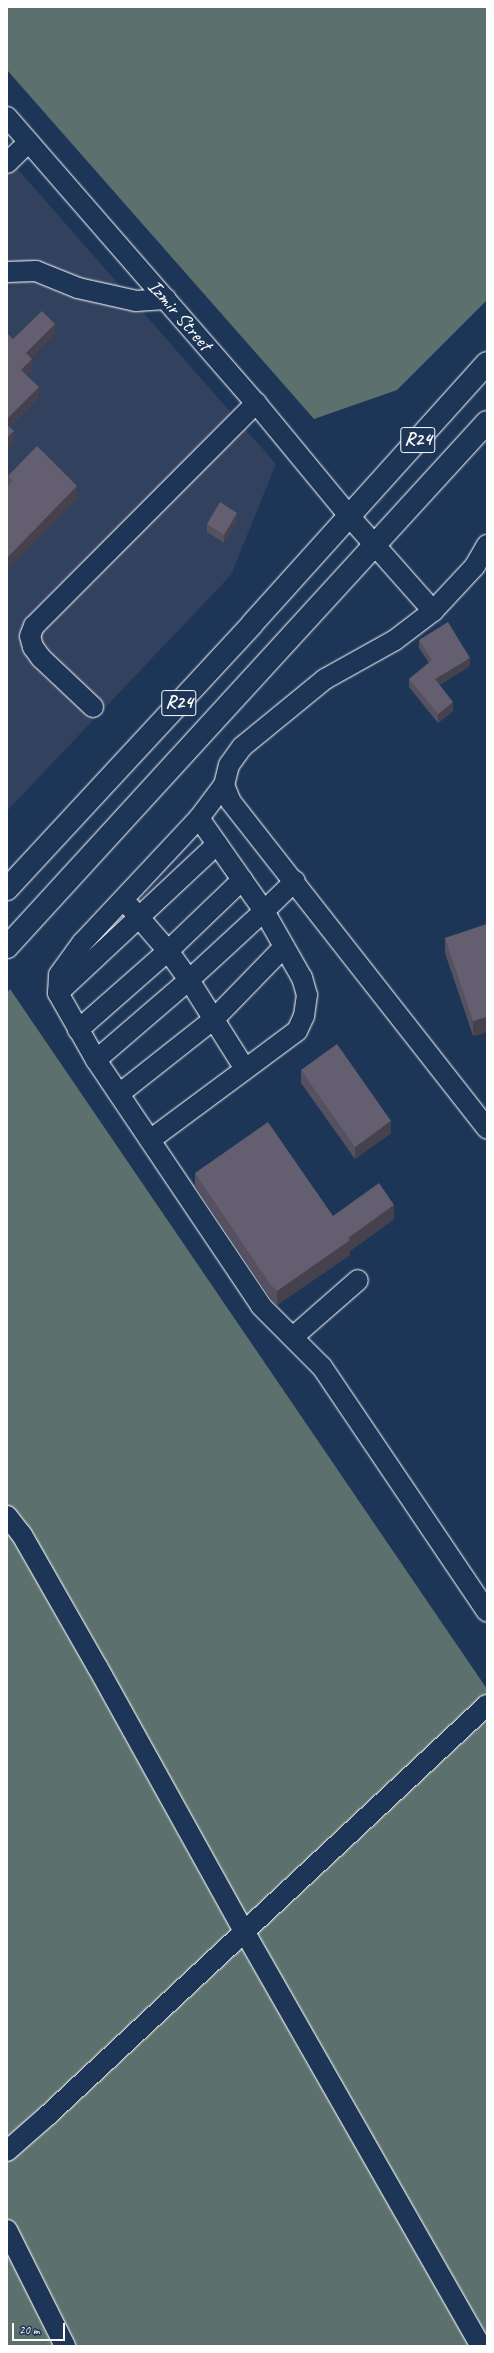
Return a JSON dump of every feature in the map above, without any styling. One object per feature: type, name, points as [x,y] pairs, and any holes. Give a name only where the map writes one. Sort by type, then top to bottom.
[{"type":"main road","name":"R24","points":[[7,889],[350,516],[487,363]]},
{"type":"main road","name":"R24","points":[[7,947],[487,422]]},
{"type":"street","name":"Izmir Street","points":[[7,117],[256,403],[350,516],[433,611]]},
{"type":"street","points":[[7,163],[29,142]]},
{"type":"street","points":[[7,272],[36,271],[78,288],[136,302],[166,299]]},
{"type":"street","points":[[93,707],[40,658],[33,647],[30,636],[34,626],[256,403]]},
{"type":"street","points":[[487,545],[475,566],[433,611],[395,640],[325,679],[242,746],[229,765],[224,784],[199,818],[82,943],[59,975],[58,993],[96,1060],[260,1306],[322,1367],[487,1612]]},
{"type":"street","points":[[224,784],[231,802],[295,881],[487,1128]]},
{"type":"street","points":[[150,1140],[281,1044],[297,1031],[304,1016],[307,996],[302,978],[264,911],[199,818]]},
{"type":"street","points":[[58,993],[217,844]]},
{"type":"street","points":[[78,1030],[168,951],[242,880]]},
{"type":"street","points":[[96,1060],[190,980],[295,881]]},
{"type":"street","points":[[124,899],[168,951],[190,980],[245,1069]]},
{"type":"street","points":[[119,1094],[214,1019],[284,947]]},
{"type":"street","points":[[293,1337],[358,1280]]},
{"type":"street","points":[[7,1516],[22,1535],[94,1661],[244,1931],[481,2346]]},
{"type":"street","points":[[7,2151],[487,1705]]},
{"type":"street","points":[[7,2230],[65,2346]]},
{"type":"shaded area","points":[[16,167],[276,464],[231,575],[7,811],[7,177]]},
{"type":"green space","points":[[7,7],[487,7],[487,300],[397,390],[314,419],[7,70]]},
{"type":"green space","points":[[10,989],[487,1689],[487,2346],[7,2346],[7,993]]},
{"type":"building","points":[[42,311],[55,324],[26,353],[32,359],[21,370],[39,387],[7,419],[7,333],[13,339]]},
{"type":"building","points":[[7,425],[14,431],[7,438]]},
{"type":"building","points":[[37,446],[77,486],[7,558],[7,487],[13,481],[8,476]]},
{"type":"building","points":[[220,502],[237,513],[224,535],[207,524]]},
{"type":"building","points":[[448,622],[470,658],[435,679],[453,702],[438,714],[409,679],[432,660],[419,640]]},
{"type":"building","points":[[487,924],[487,1017],[473,1021],[445,938]]},
{"type":"building","points":[[337,1044],[391,1121],[355,1147],[301,1070]]},
{"type":"building","points":[[268,1122],[333,1216],[379,1183],[394,1205],[348,1238],[350,1240],[277,1291],[270,1284],[195,1173]]}]
